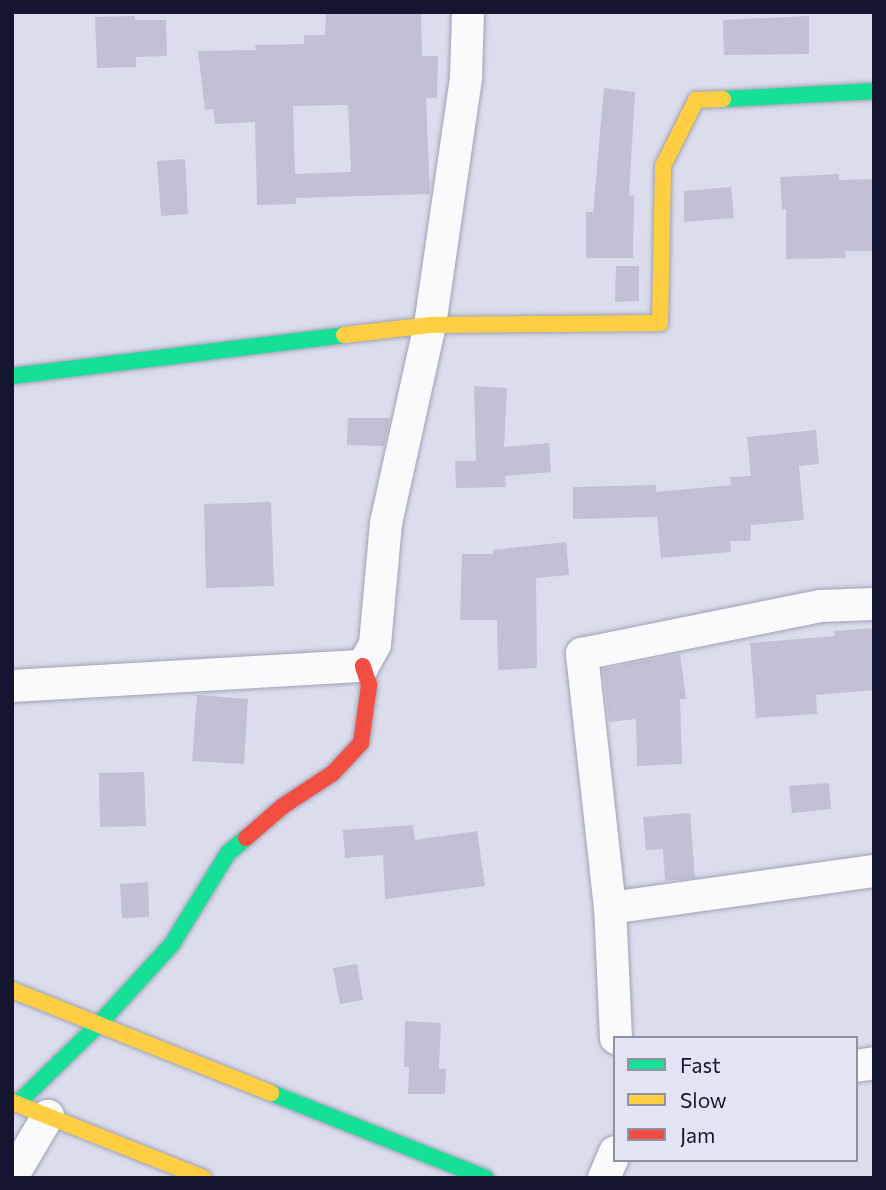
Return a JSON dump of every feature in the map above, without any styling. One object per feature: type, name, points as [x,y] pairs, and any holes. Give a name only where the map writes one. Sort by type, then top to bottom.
[{"type":"street","points":[[204,1178],[15,1103],[99,1024],[172,944],[228,853],[283,806],[333,773],[361,743],[369,685],[363,666],[375,644],[386,523],[430,325],[466,77],[468,12]]},
{"type":"street","points":[[12,376],[430,325],[660,323],[663,166],[696,100],[874,92]]},
{"type":"street","points":[[616,1036],[610,908],[582,654],[820,606],[874,604]]},
{"type":"street","points":[[12,686],[363,666]]},
{"type":"street","points":[[610,908],[874,871]]},
{"type":"street","points":[[12,989],[485,1178]]},
{"type":"street","points":[[12,1177],[48,1116]]},
{"type":"street","points":[[604,1178],[613,1157]]},
{"type":"building","points":[[326,12],[421,12],[422,56],[438,56],[437,98],[426,98],[430,194],[296,198],[296,204],[257,205],[255,122],[215,124],[213,109],[205,110],[198,51],[256,50],[255,45],[304,44],[304,35],[325,35]],"holes":[[[348,105],[351,172],[295,174],[293,106]]]},
{"type":"building","points":[[135,16],[135,20],[166,20],[167,56],[136,57],[136,67],[97,68],[95,17]]},
{"type":"building","points":[[809,16],[809,54],[724,55],[723,20]]},
{"type":"building","points":[[604,88],[635,92],[629,196],[634,195],[633,258],[586,258],[586,212],[593,212]]},
{"type":"building","points":[[185,159],[188,214],[161,216],[157,161]]},
{"type":"building","points":[[839,174],[839,180],[874,179],[874,251],[845,251],[846,258],[786,259],[786,209],[782,209],[780,177]]},
{"type":"building","points":[[731,187],[734,218],[684,222],[684,191]]},
{"type":"building","points":[[616,266],[639,266],[639,301],[615,302]]},
{"type":"building","points":[[474,386],[507,388],[504,447],[549,443],[551,472],[505,476],[506,487],[456,488],[455,461],[476,461]]},
{"type":"building","points":[[348,418],[390,418],[384,446],[347,445]]},
{"type":"building","points":[[816,430],[819,464],[799,466],[804,520],[751,525],[750,541],[730,541],[731,552],[661,558],[657,517],[573,519],[573,487],[656,485],[656,492],[731,485],[730,477],[751,476],[747,437]]},
{"type":"building","points":[[271,502],[274,586],[206,588],[204,504]]},
{"type":"building","points":[[566,542],[569,575],[536,578],[537,668],[498,670],[497,620],[460,620],[462,554],[493,554],[493,550]]},
{"type":"building","points":[[874,628],[874,690],[816,695],[817,714],[756,718],[750,643],[835,636],[834,631]]},
{"type":"building","points":[[680,654],[686,699],[680,699],[682,764],[637,766],[636,719],[609,722],[603,669]]},
{"type":"building","points":[[197,695],[248,699],[244,764],[192,761]]},
{"type":"building","points":[[144,772],[146,826],[100,827],[99,773]]},
{"type":"building","points":[[829,783],[831,809],[792,813],[789,786]]},
{"type":"building","points":[[690,813],[695,878],[665,881],[663,849],[646,850],[643,817]]},
{"type":"building","points":[[413,825],[415,840],[477,831],[485,886],[385,899],[383,855],[345,858],[343,830]]},
{"type":"building","points":[[148,882],[149,917],[122,918],[120,884]]},
{"type":"building","points":[[357,964],[363,1000],[340,1004],[333,968]]},
{"type":"building","points":[[405,1021],[441,1023],[439,1069],[446,1069],[445,1094],[408,1094],[409,1067],[404,1067]]},
{"type":"traffic: fast","points":[[723,99],[874,91]]},
{"type":"traffic: fast","points":[[12,376],[344,335]]},
{"type":"traffic: fast","points":[[17,1104],[99,1024],[172,944],[228,853],[246,838]]},
{"type":"traffic: fast","points":[[271,1093],[486,1178]]},
{"type":"traffic: slow","points":[[344,335],[430,325],[660,323],[663,166],[696,100],[723,99]]},
{"type":"traffic: slow","points":[[12,990],[271,1093]]},
{"type":"traffic: slow","points":[[12,1102],[204,1178]]},
{"type":"traffic: jam","points":[[246,838],[283,806],[333,773],[361,743],[369,685],[363,666]]}]
